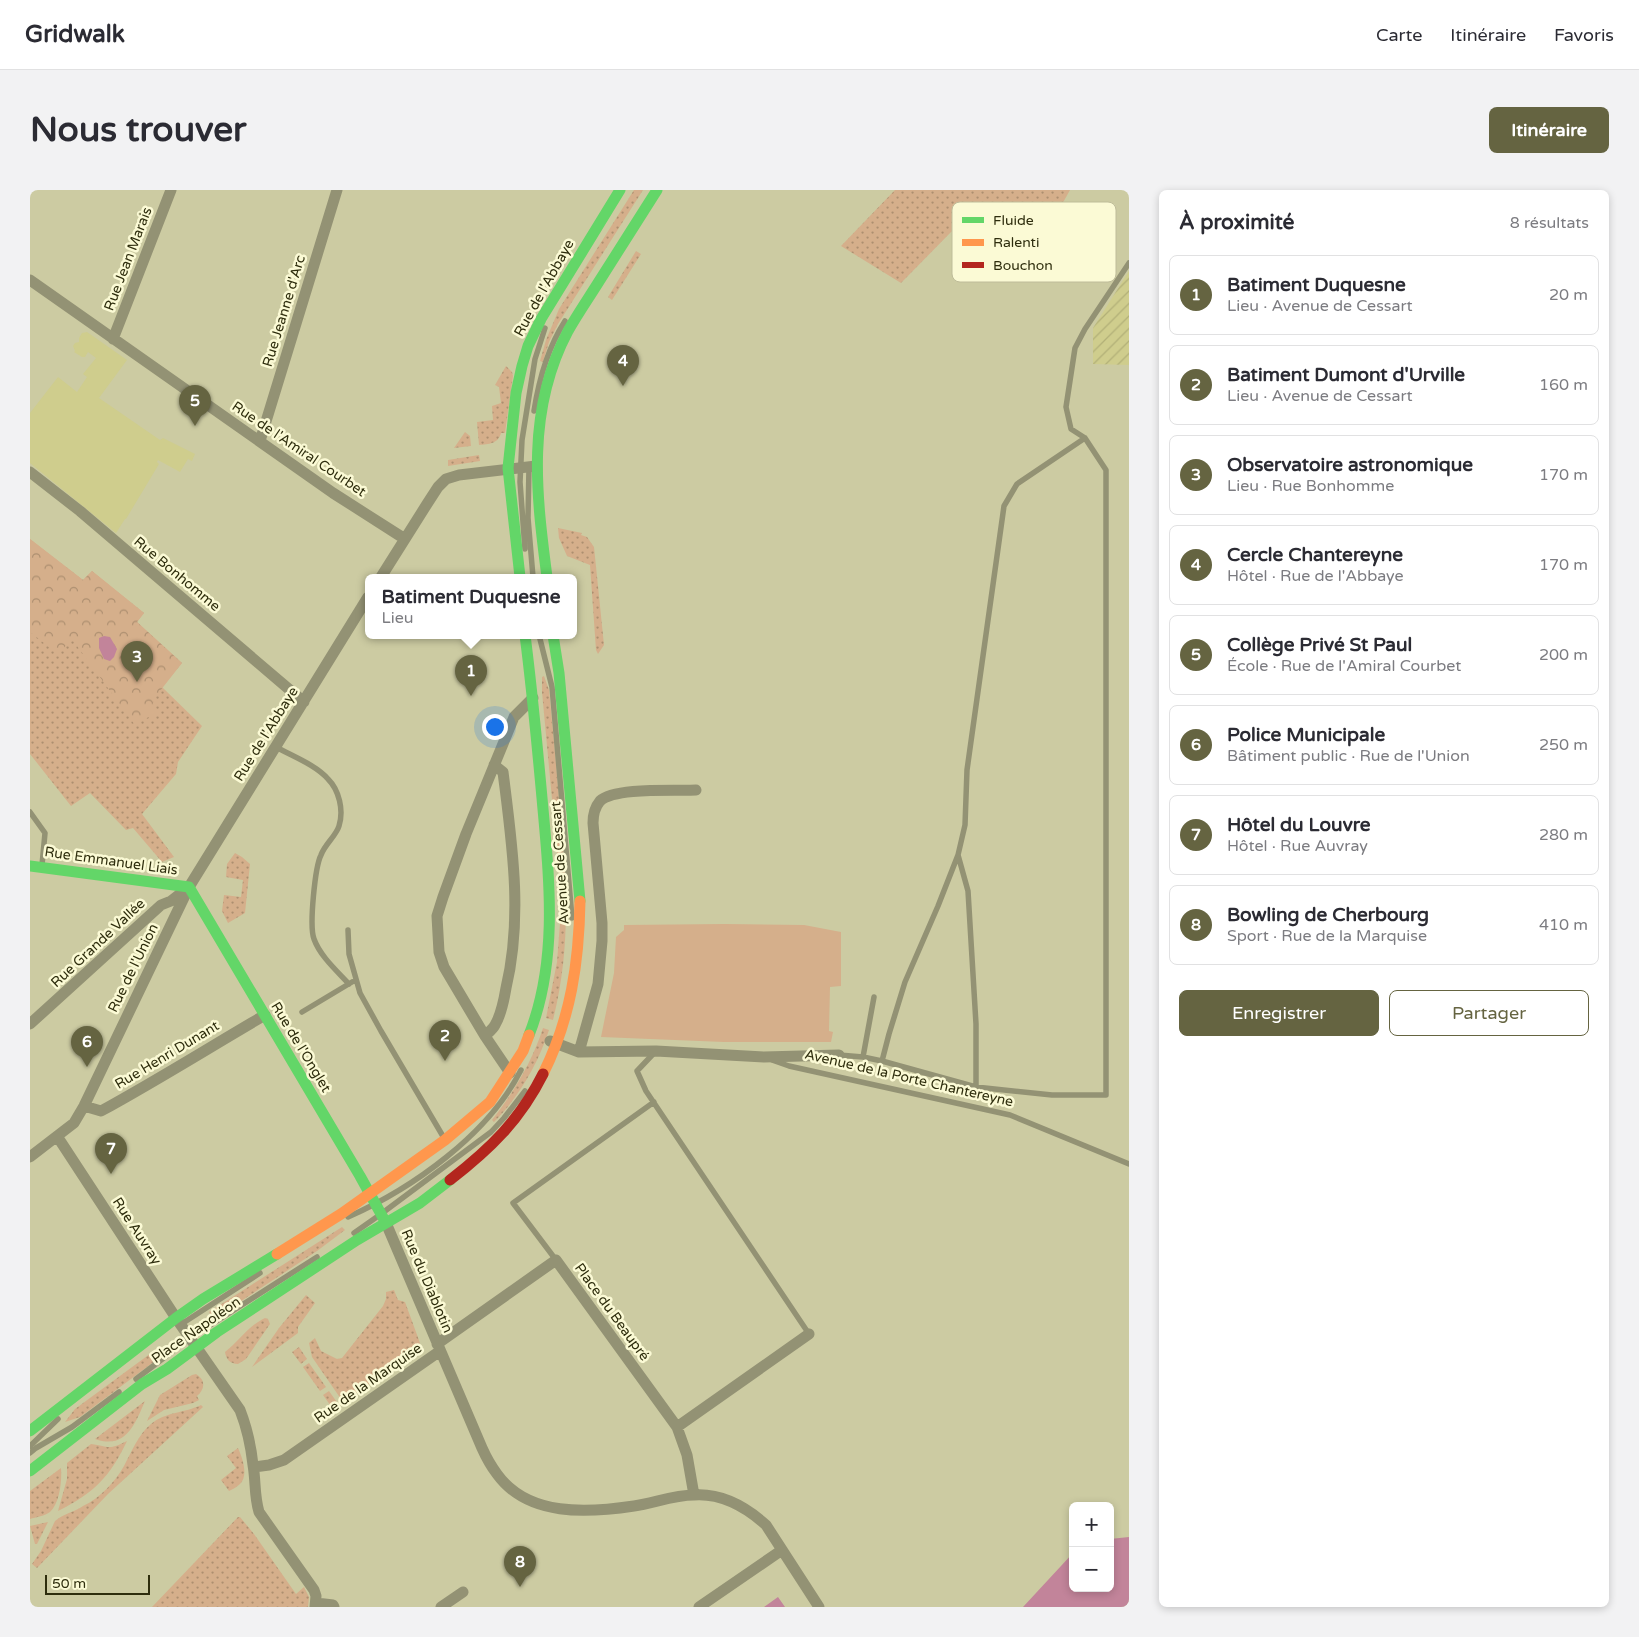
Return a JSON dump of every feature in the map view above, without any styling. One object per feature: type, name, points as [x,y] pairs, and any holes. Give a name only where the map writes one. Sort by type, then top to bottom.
[{"type":"main road","name":"Rue de l'Abbaye","points":[[508,468],[516,394],[528,346],[555,294],[620,190]]},
{"type":"main road","points":[[547,574],[538,504],[529,464],[537,442],[542,410],[555,361],[560,347],[580,311],[657,190]]},
{"type":"main road","points":[[508,468],[520,574]]},
{"type":"main road","name":"Avenue de Cessart","points":[[370,1193],[445,1140],[490,1102],[510,1073],[535,1020],[545,975],[550,928],[548,864],[533,698],[526,639]]},
{"type":"main road","name":"Avenue de Cessart","points":[[381,1214],[420,1203],[480,1156],[500,1136],[534,1091],[551,1042],[568,1010],[579,940],[580,893],[554,639]]},
{"type":"main road","name":"Rue Emmanuel Liais","points":[[36,866],[189,887]]},
{"type":"main road","name":"Rue de l'Onglet","points":[[189,887],[381,1214]]},
{"type":"main road","name":"Place Napoléon","points":[[30,1431],[155,1335],[177,1324],[203,1299],[341,1214],[370,1193]]},
{"type":"main road","name":"Place Napoléon","points":[[30,1471],[142,1384],[168,1369],[193,1343],[216,1332],[357,1240],[381,1214]]},
{"type":"street","name":"Rue Jean Marais","points":[[113,338],[171,190]]},
{"type":"street","name":"Rue Jeanne d'Arc","points":[[260,441],[337,190]]},
{"type":"street","name":"Rue de l'Amiral Courbet","points":[[30,280],[333,493],[405,539]]},
{"type":"street","points":[[383,574],[438,487],[446,480],[454,476],[529,464]]},
{"type":"street","name":"Rue Bonhomme","points":[[30,472],[80,511],[304,702]]},
{"type":"street","name":"Rue de l'Abbaye","points":[[189,887],[365,603]]},
{"type":"street","points":[[510,1073],[485,1036],[444,966],[439,952],[438,916],[456,860],[514,717],[533,698]]},
{"type":"street","points":[[485,1036],[495,1026],[504,998],[515,935],[516,897],[503,772],[494,765]]},
{"type":"street","points":[[579,1052],[598,984],[602,949],[602,923],[593,823],[596,808],[608,796],[620,792],[696,790]]},
{"type":"street","name":"Rue Grande Vallée","points":[[30,1024],[161,905],[171,901],[189,887]]},
{"type":"street","name":"Rue de l'Union","points":[[30,1157],[74,1122],[84,1106],[189,887]]},
{"type":"street","name":"Rue Henri Dunant","points":[[84,1106],[101,1111],[152,1083],[264,1015]]},
{"type":"street","name":"Avenue de la Porte Chantereyne","points":[[551,1042],[579,1052],[656,1050],[764,1057],[839,1055]]},
{"type":"street","name":"Rue Auvray","points":[[57,1136],[177,1324],[193,1343],[240,1410],[247,1428],[254,1467],[255,1497],[259,1512],[314,1590],[315,1605]]},
{"type":"street","name":"Rue du Diablotin","points":[[381,1214],[438,1347]]},
{"type":"street","name":"Place du Beaupré","points":[[438,1347],[556,1260],[677,1427],[687,1455],[694,1494]]},
{"type":"street","points":[[677,1427],[809,1334]]},
{"type":"street","name":"Rue de la Marquise","points":[[254,1467],[284,1460],[438,1347],[489,1462],[502,1480],[526,1499],[553,1508],[585,1510],[634,1506],[694,1494],[732,1502],[746,1509],[766,1525],[819,1607]]},
{"type":"street","points":[[698,1607],[782,1550]]},
{"type":"street","points":[[441,1607],[463,1592]]},
{"type":"street","points":[[315,1605],[333,1605],[334,1607]]},
{"type":"lane","points":[[882,1061],[888,1034],[905,982],[958,856],[965,825],[967,770],[1004,506],[1017,484],[1085,438],[1071,429],[1066,406],[1075,348],[1085,329],[1129,263]]},
{"type":"lane","points":[[551,316],[579,270]]},
{"type":"lane","points":[[534,414],[536,395],[546,359],[555,338],[569,314]]},
{"type":"lane","points":[[533,574],[528,518],[529,464],[522,440],[535,359],[547,323]]},
{"type":"lane","name":"Avenue de la Porte Chantereyne","points":[[839,1055],[882,1061],[976,1087],[1052,1095],[1106,1095],[1106,470],[1085,438]]},
{"type":"lane","points":[[528,574],[522,518],[529,464]]},
{"type":"lane","points":[[533,639],[534,644]]},
{"type":"lane","points":[[541,639],[552,688],[572,922]]},
{"type":"lane","points":[[538,683],[552,830]]},
{"type":"lane","points":[[276,747],[321,772],[329,780],[339,800],[341,813],[339,826],[321,855],[318,866],[312,926],[314,939],[323,955],[349,984]]},
{"type":"lane","points":[[30,812],[45,833],[36,866]]},
{"type":"lane","points":[[958,856],[968,890],[976,1024],[976,1087]]},
{"type":"lane","points":[[348,930],[349,954],[360,992],[445,1140]]},
{"type":"lane","points":[[302,1012],[356,980]]},
{"type":"lane","name":"Avenue de la Porte Chantereyne","points":[[863,1057],[874,997]]},
{"type":"lane","points":[[555,1026],[561,1005]]},
{"type":"lane","points":[[656,1050],[637,1071],[646,1091],[809,1334]]},
{"type":"lane","name":"Avenue de la Porte Chantereyne","points":[[764,1057],[789,1066],[1010,1115],[1129,1164]]},
{"type":"lane","points":[[278,1261],[342,1220],[381,1214],[407,1186],[457,1148],[482,1125],[506,1094],[525,1062]]},
{"type":"lane","points":[[345,1239],[491,1132],[527,1088]]},
{"type":"lane","points":[[556,1260],[513,1203],[654,1102]]},
{"type":"lane","points":[[132,1382],[193,1343],[320,1255]]},
{"type":"lane","points":[[177,1324],[262,1272]]},
{"type":"lane","points":[[30,1453],[72,1427],[125,1388]]},
{"type":"lane","points":[[30,1446],[69,1409]]},
{"type":"shaded area","points":[[1129,271],[1129,365],[1093,364],[1093,328]]},
{"type":"shaded area","points":[[87,332],[127,360],[99,398],[160,440],[163,438],[195,454],[192,461],[188,459],[180,472],[158,460],[159,464],[116,533],[30,463],[30,413],[58,377],[77,392],[87,377],[83,374],[96,358],[88,352],[85,357],[82,357],[74,352],[73,346],[79,342],[82,333]]},
{"type":"shaded area","points":[[104,636],[110,637],[117,649],[110,661],[104,659],[99,648],[99,638]]},
{"type":"shaded area","points":[[1129,1537],[1129,1607],[1023,1607],[1069,1557],[1069,1592],[1114,1592],[1114,1539]]},
{"type":"shaded area","points":[[778,1597],[785,1607],[764,1607]]},
{"type":"green space","points":[[634,190],[643,190],[558,324],[549,342],[543,362],[540,361],[546,340],[559,309]]},
{"type":"green space","points":[[895,190],[1070,190],[1063,202],[952,202],[952,231],[901,283],[841,246]]},
{"type":"green space","points":[[636,251],[641,254],[612,300],[608,297]]},
{"type":"green space","points":[[506,366],[513,376],[505,433],[501,433],[500,437],[493,443],[479,445],[477,422],[493,420],[492,406],[501,403],[499,387],[495,385]]},
{"type":"green space","points":[[465,432],[470,436],[471,446],[454,448]]},
{"type":"green space","points":[[479,455],[480,461],[448,466],[448,460]]},
{"type":"green space","points":[[558,528],[582,533],[581,535],[587,537],[594,547],[604,645],[598,654],[596,650],[590,565],[567,556],[559,538]]},
{"type":"green space","points":[[30,539],[83,580],[92,571],[144,613],[137,622],[182,663],[162,687],[202,726],[178,762],[176,774],[142,814],[174,857],[162,862],[133,828],[126,830],[90,793],[71,806],[30,754]]},
{"type":"green space","points":[[30,539],[83,580],[92,571],[144,613],[137,622],[182,663],[153,700],[157,712],[135,725],[72,639],[58,654],[30,632]]},
{"type":"green space","points":[[544,676],[549,690],[566,891],[563,967],[553,1020],[546,1018],[557,962],[561,910],[542,692],[542,677]]},
{"type":"green space","points":[[235,853],[250,864],[245,913],[228,923],[222,911],[224,895],[241,897],[243,880],[226,877],[227,864]]},
{"type":"green space","points":[[624,925],[804,925],[841,932],[841,986],[830,987],[829,1031],[833,1032],[831,1042],[724,1042],[601,1037],[614,973],[616,937],[624,930]]},
{"type":"green space","points":[[543,1028],[549,1030],[527,1079],[512,1102],[494,1122],[492,1120],[508,1099],[528,1065]]},
{"type":"green space","points":[[342,1227],[345,1230],[317,1251],[214,1319],[209,1312]]},
{"type":"green space","points":[[394,1290],[398,1300],[405,1302],[420,1343],[412,1354],[343,1402],[312,1357],[309,1343],[315,1338],[321,1351],[337,1359],[342,1358],[383,1306],[386,1292]]},
{"type":"green space","points":[[306,1295],[315,1303],[298,1327],[298,1333],[252,1367],[279,1328]]},
{"type":"green space","points":[[265,1318],[268,1319],[270,1324],[246,1359],[238,1364],[229,1361],[225,1352],[249,1329]]},
{"type":"green space","points":[[299,1347],[307,1359],[301,1364],[292,1352]]},
{"type":"green space","points":[[158,1348],[163,1355],[80,1417],[65,1422],[75,1409]]},
{"type":"green space","points":[[309,1363],[326,1387],[320,1391],[303,1367]]},
{"type":"green space","points":[[196,1374],[203,1382],[203,1388],[197,1396],[199,1400],[164,1410],[147,1421],[160,1395]]},
{"type":"green space","points":[[329,1391],[339,1405],[333,1409],[323,1395]]},
{"type":"green space","points":[[145,1401],[133,1426],[122,1438],[114,1441],[95,1439]]},
{"type":"green space","points":[[201,1405],[203,1407],[108,1494],[37,1568],[32,1564],[41,1551],[55,1521],[89,1503],[112,1484],[146,1428],[162,1417]]},
{"type":"green space","points":[[127,1441],[114,1465],[100,1483],[82,1498],[58,1511],[67,1479],[67,1463],[91,1444],[109,1447]]},
{"type":"green space","points":[[238,1448],[244,1466],[244,1476],[240,1484],[229,1491],[221,1480],[236,1468],[227,1456]]},
{"type":"green space","points":[[61,1468],[60,1491],[53,1508],[46,1514],[30,1519],[30,1491]]},
{"type":"green space","points":[[238,1517],[254,1534],[296,1594],[304,1587],[309,1597],[308,1607],[152,1607]]},
{"type":"green space","points":[[48,1522],[37,1544],[35,1544],[30,1526]]},
{"type":"traffic: fast","points":[[520,574],[508,468],[516,393],[522,366],[528,346],[541,319],[620,190]]},
{"type":"traffic: fast","points":[[547,574],[538,483],[540,421],[545,391],[568,331],[657,190]]},
{"type":"traffic: fast","points":[[525,639],[545,828],[549,888],[548,947],[545,977],[529,1035]]},
{"type":"traffic: fast","points":[[554,639],[559,673],[580,901]]},
{"type":"traffic: fast","points":[[30,866],[189,887],[386,1223]]},
{"type":"traffic: fast","points":[[30,1471],[142,1384],[167,1369],[217,1332],[357,1240],[420,1203],[450,1180]]},
{"type":"traffic: fast","points":[[30,1431],[176,1318],[203,1299],[277,1254]]},
{"type":"traffic: slow","points":[[543,1074],[553,1053],[572,989],[578,946],[580,901]]},
{"type":"traffic: slow","points":[[277,1254],[341,1214],[445,1140],[490,1102],[523,1051],[529,1035]]},
{"type":"traffic: jam","points":[[450,1180],[503,1133],[524,1106],[543,1074]]},
{"type":"place","name":"Cercle Chantereyne","points":[[623,386]]},
{"type":"place","name":"Collège Privé St Paul","points":[[195,426]]},
{"type":"place","name":"Observatoire astronomique","points":[[137,682]]},
{"type":"place","name":"Batiment Duquesne","points":[[471,696]]},
{"type":"place","name":"Batiment Dumont d'Urville","points":[[445,1061]]},
{"type":"place","name":"Police Municipale","points":[[87,1067]]},
{"type":"place","name":"Hôtel du Louvre","points":[[111,1174]]},
{"type":"place","name":"Bowling de Cherbourg","points":[[520,1587]]}]
